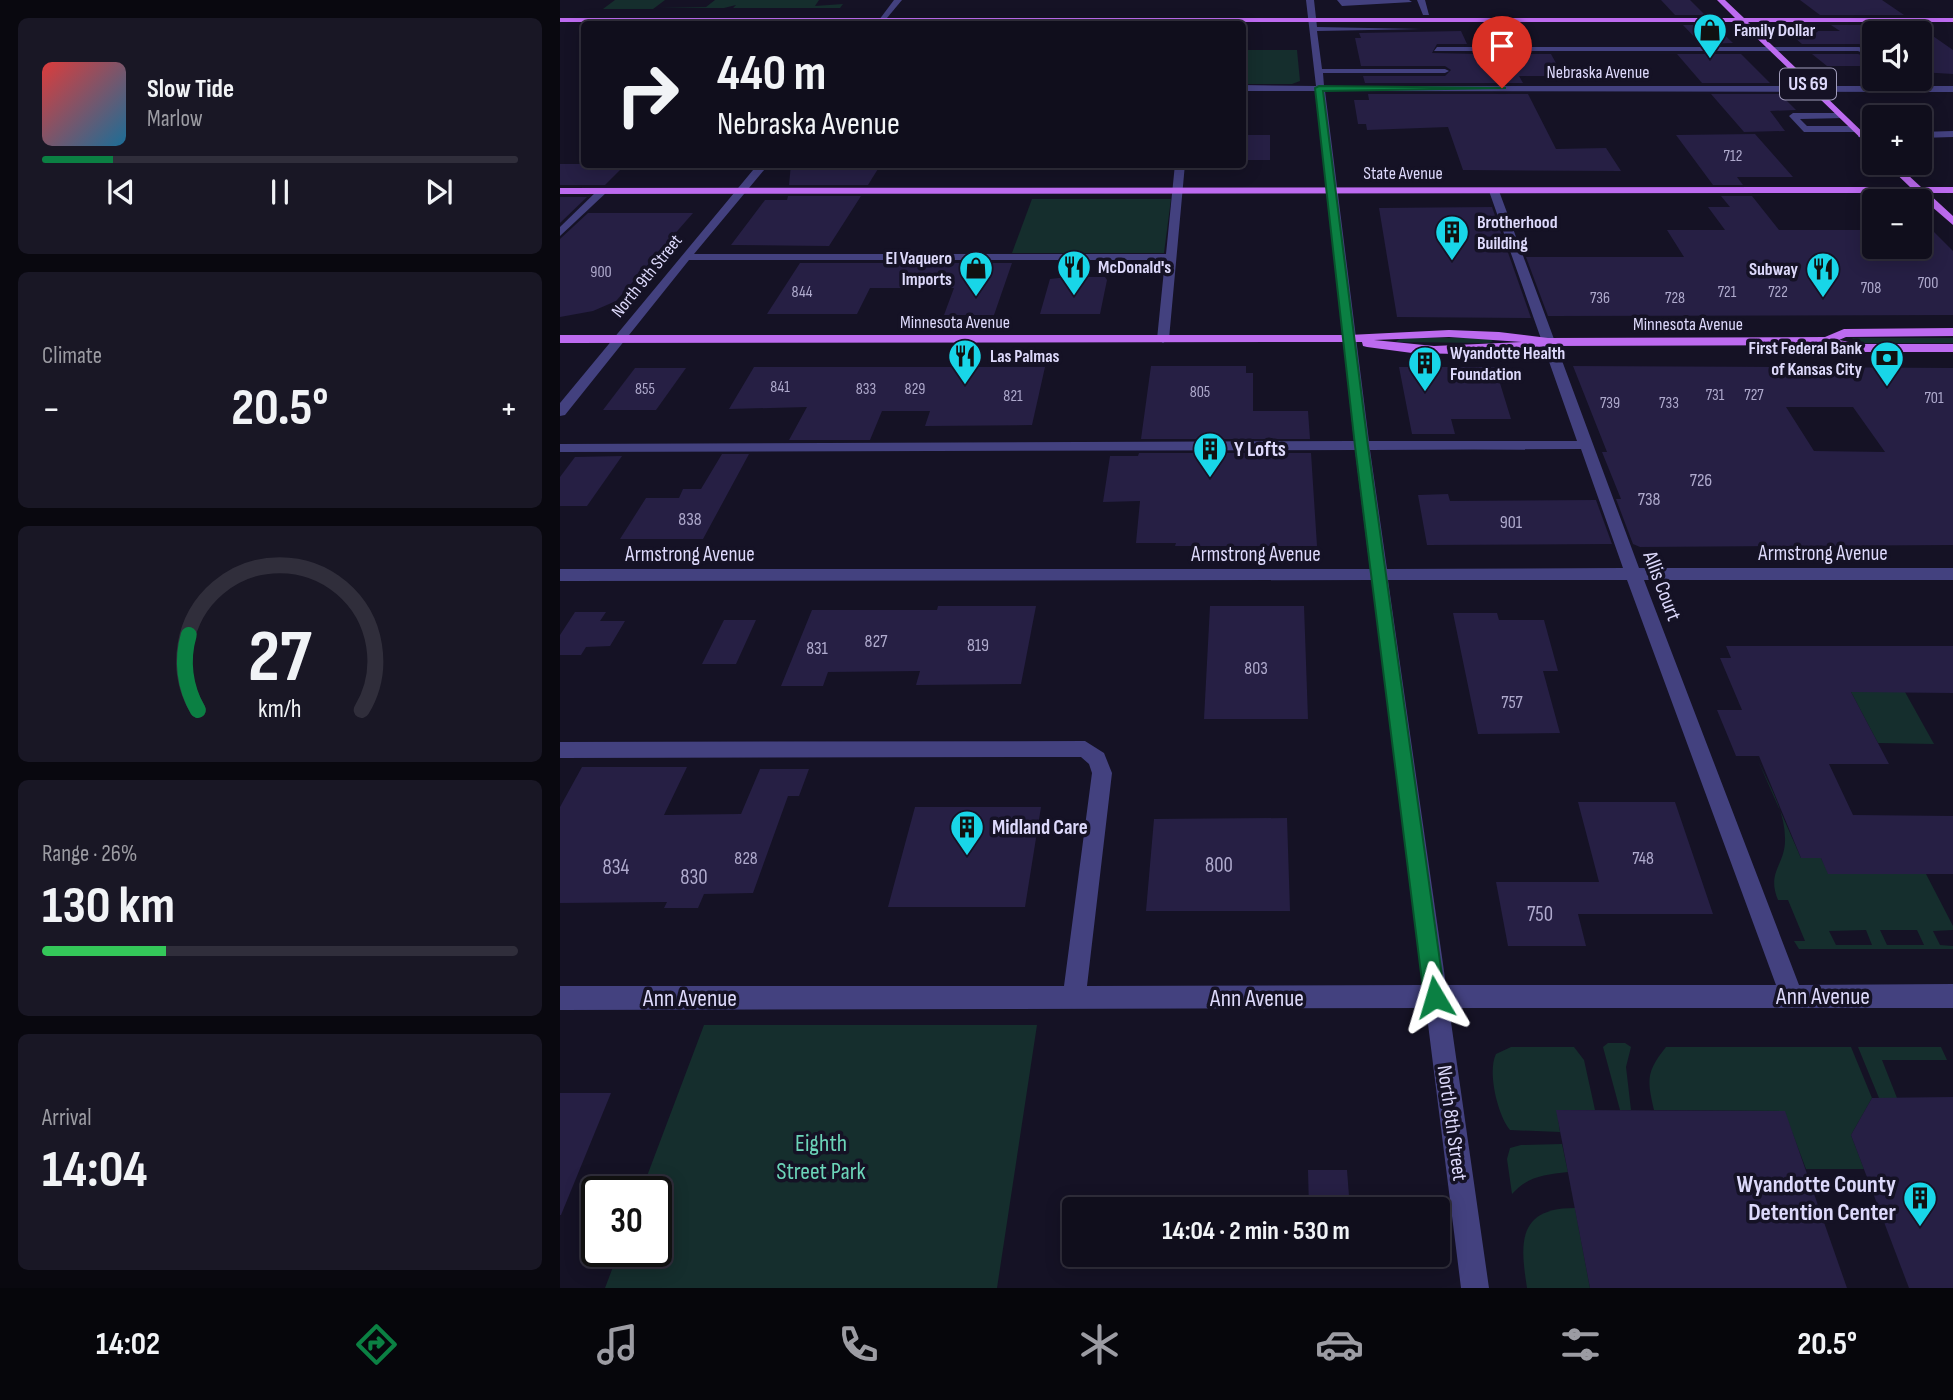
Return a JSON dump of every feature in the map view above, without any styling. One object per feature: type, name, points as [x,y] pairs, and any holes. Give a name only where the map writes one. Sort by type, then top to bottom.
[{"type":"main road","name":"US 69","points":[[1721,0],[1862,136]]},
{"type":"main road","points":[[560,13],[1091,21]]},
{"type":"main road","points":[[560,20],[1313,21],[1375,13],[1426,17]]},
{"type":"main road","points":[[1738,17],[1953,13]]},
{"type":"main road","points":[[1246,22],[1426,17],[1953,20]]},
{"type":"main road","points":[[1901,175],[1916,189]]},
{"type":"main road","name":"State Avenue","points":[[560,191],[1862,190]]},
{"type":"main road","name":"State Avenue","points":[[1932,190],[1953,190]]},
{"type":"main road","points":[[1932,203],[1953,222]]},
{"type":"main road","name":"Minnesota Avenue","points":[[1827,341],[1844,333],[1953,332]]},
{"type":"main road","name":"Minnesota Avenue","points":[[560,339],[1349,339],[1394,348],[1509,348],[1548,342],[1827,341],[1858,348],[1953,348]]},
{"type":"street","points":[[884,19],[898,0]]},
{"type":"street","name":"North 8th Street","points":[[1311,0],[1317,71],[1362,446],[1475,1288]]},
{"type":"street","points":[[1341,0],[1342,4],[1408,2]]},
{"type":"street","points":[[1421,0],[1451,88]]},
{"type":"street","points":[[1371,2],[1375,13]]},
{"type":"street","points":[[1313,21],[1418,29]]},
{"type":"street","points":[[1437,50],[1862,50]]},
{"type":"street","points":[[1317,71],[1445,71]]},
{"type":"street","name":"Nebraska Avenue","points":[[1246,88],[1953,89]]},
{"type":"street","points":[[1842,116],[1793,117],[1804,129],[1862,133]]},
{"type":"street","points":[[1932,135],[1953,134]]},
{"type":"street","name":"North 9th Street","points":[[560,412],[760,168]]},
{"type":"street","points":[[1163,339],[1180,168]]},
{"type":"street","points":[[560,233],[603,191]]},
{"type":"street","name":"Allis Court","points":[[1494,191],[1633,574],[1792,996]]},
{"type":"street","points":[[685,257],[1171,257]]},
{"type":"street","points":[[560,448],[1586,445]]},
{"type":"street","name":"Armstrong Avenue","points":[[560,575],[1953,573]]},
{"type":"street","points":[[560,750],[1086,749],[1097,759],[1102,773],[1074,998]]},
{"type":"street","name":"Ann Avenue","points":[[560,998],[1953,996]]},
{"type":"green space","points":[[615,0],[665,0],[653,9],[603,9]]},
{"type":"green space","points":[[715,0],[819,0],[815,6],[843,4],[840,8],[733,8],[736,5],[724,8],[659,8],[706,7]]},
{"type":"green space","points":[[1246,50],[1297,50],[1300,81],[1292,84],[1246,84]]},
{"type":"green space","points":[[1032,199],[1171,199],[1164,253],[1012,253]]},
{"type":"green space","points":[[1400,338],[1488,338],[1493,341],[1396,342]]},
{"type":"green space","points":[[1852,338],[1953,338],[1953,343],[1858,343]]},
{"type":"green space","points":[[1851,692],[1905,692],[1934,744],[1878,743]]},
{"type":"green space","points":[[1756,756],[1775,796],[1780,810]]},
{"type":"green space","points":[[1780,810],[1801,858],[1821,858],[1829,874],[1926,874],[1953,926],[1953,930],[1933,931],[1940,945],[1953,946],[1953,949],[1799,949],[1794,941],[1805,941],[1788,900],[1778,900],[1775,890],[1775,875],[1783,855],[1785,838]],"holes":[[[1866,930],[1872,945],[1836,945],[1829,931]],[[1880,930],[1917,930],[1924,945],[1887,945]]]},
{"type":"green space","name":"Eighth Street Park","points":[[704,1025],[1037,1025],[997,1288],[605,1288],[613,1267],[672,1267],[672,1176],[647,1176]]},
{"type":"green space","points":[[1608,1043],[1625,1043],[1631,1047],[1626,1067],[1631,1110],[1620,1110],[1603,1047]]},
{"type":"green space","points":[[1511,1047],[1574,1047],[1584,1060],[1595,1110],[1557,1110],[1560,1132],[1510,1130],[1501,1115],[1495,1094],[1493,1072],[1496,1054]]},
{"type":"green space","points":[[1666,1047],[1851,1047],[1872,1098],[1851,1135],[1864,1169],[1806,1169],[1784,1111],[1654,1110],[1650,1077],[1655,1063]]},
{"type":"green space","points":[[1858,1047],[1941,1047],[1947,1060],[1882,1060],[1897,1098],[1879,1098]]},
{"type":"green space","points":[[1562,1144],[1568,1172],[1530,1180],[1512,1194],[1507,1159],[1510,1148],[1521,1145]]},
{"type":"green space","points":[[1575,1208],[1590,1288],[1527,1288],[1524,1243],[1532,1221],[1542,1214]]},
{"type":"building","points":[[1661,0],[1690,0],[1705,15],[1675,15]]},
{"type":"building","points":[[1800,0],[1882,0],[1904,15],[1820,15]]},
{"type":"building","points":[[1683,25],[1714,25],[1733,43],[1701,44]]},
{"type":"building","points":[[1831,25],[1862,25],[1862,45],[1802,44],[1787,31],[1840,31]]},
{"type":"building","points":[[1461,31],[1467,44],[1437,44],[1432,53],[1478,54],[1486,71],[1528,54],[1551,54],[1563,76],[1519,76],[1523,83],[1365,83],[1363,76],[1445,76],[1451,70],[1445,66],[1361,66],[1355,38],[1361,38],[1359,33]]},
{"type":"building","points":[[1932,35],[1953,50],[1953,74],[1932,73]]},
{"type":"building","points":[[1677,54],[1741,54],[1770,83],[1702,83]]},
{"type":"building","points":[[1812,54],[1862,55],[1862,66],[1827,66]]},
{"type":"building","points":[[1368,94],[1528,94],[1556,149],[1606,148],[1621,171],[1463,170],[1448,127],[1367,130],[1366,124],[1358,124],[1354,100],[1369,100]]},
{"type":"building","points":[[1711,94],[1780,94],[1796,110],[1770,111],[1785,131],[1744,132]]},
{"type":"building","points":[[1755,134],[1793,177],[1737,177],[1743,185],[1713,185],[1676,135]]},
{"type":"building","points":[[1246,135],[1270,135],[1270,160],[1246,160]]},
{"type":"building","points":[[560,164],[581,164],[581,168],[622,168],[605,185],[560,185]]},
{"type":"building","points":[[791,168],[879,168],[868,185],[789,185]]},
{"type":"building","points":[[788,196],[861,196],[829,246],[731,245],[765,200],[787,200]]},
{"type":"building","points":[[1721,196],[1752,196],[1779,230],[1862,230],[1862,259],[1932,259],[1932,230],[1953,251],[1953,315],[1548,316],[1526,257],[1684,257],[1667,230],[1725,230],[1708,207],[1730,207]]},
{"type":"building","points":[[560,197],[587,197],[560,223]]},
{"type":"building","name":"Brotherhood Building","points":[[1492,207],[1531,318],[1397,317],[1379,208]]},
{"type":"building","points":[[588,213],[693,213],[616,301],[593,311],[560,317],[560,239]]},
{"type":"building","points":[[800,263],[1012,263],[994,315],[944,315],[954,288],[870,288],[857,314],[767,314]]},
{"type":"building","name":"McDonald's","points":[[1105,277],[1107,280],[1100,314],[1040,314],[1050,279]]},
{"type":"building","points":[[1151,366],[1246,366],[1246,373],[1253,373],[1253,411],[1308,411],[1310,439],[1141,439]]},
{"type":"building","points":[[1573,366],[1953,368],[1953,545],[1640,547],[1633,544],[1616,499],[1621,499],[1602,452],[1607,452]],"holes":[[[1786,407],[1853,407],[1885,452],[1814,451]]]},
{"type":"building","points":[[754,367],[1045,367],[1032,425],[925,426],[930,411],[882,411],[870,440],[789,440],[807,407],[729,409]]},
{"type":"building","points":[[1399,367],[1495,367],[1511,419],[1451,419],[1455,434],[1412,434]]},
{"type":"building","points":[[635,368],[686,368],[656,410],[603,410]]},
{"type":"building","name":"Y Lofts","points":[[1139,453],[1311,453],[1317,546],[1175,546],[1176,543],[1136,543],[1140,501],[1103,502],[1110,456],[1138,456]]},
{"type":"building","points":[[722,454],[749,454],[703,539],[620,539],[646,498],[679,498],[683,489],[701,489]]},
{"type":"building","points":[[622,456],[587,506],[560,506],[560,477],[575,457]]},
{"type":"building","points":[[1448,494],[1450,501],[1596,500],[1612,544],[1427,545],[1418,495]]},
{"type":"building","points":[[938,606],[1036,606],[1021,684],[916,685],[920,671],[828,672],[823,686],[781,686],[812,610],[937,610]]},
{"type":"building","points":[[1210,606],[1304,606],[1308,719],[1204,719]]},
{"type":"building","points":[[575,612],[606,612],[600,621],[625,621],[610,646],[586,647],[581,655],[560,655],[560,635]]},
{"type":"building","points":[[1453,613],[1497,613],[1499,620],[1544,620],[1558,671],[1543,671],[1560,733],[1478,734]]},
{"type":"building","points":[[724,620],[756,620],[736,664],[702,664]]},
{"type":"building","points":[[1726,646],[1953,646],[1953,693],[1851,692],[1889,764],[1829,764],[1853,815],[1953,816],[1953,874],[1828,874],[1821,858],[1801,858],[1759,756],[1736,756],[1717,710],[1742,710],[1720,658],[1731,658]]},
{"type":"building","points":[[582,767],[687,767],[664,815],[741,814],[760,769],[809,769],[799,796],[788,796],[753,893],[704,894],[698,908],[664,908],[667,902],[560,903],[560,807]]},
{"type":"building","points":[[1578,802],[1675,802],[1713,914],[1578,914],[1586,946],[1508,946],[1496,882],[1599,882]]},
{"type":"building","name":"Midland Care","points":[[915,807],[1041,807],[1025,907],[888,907]]},
{"type":"building","points":[[1287,818],[1290,911],[1146,911],[1154,819]]},
{"type":"building","points":[[560,1093],[611,1093],[561,1215],[560,1215]]},
{"type":"building","name":"Wyandotte County Detention Center","points":[[1953,1097],[1953,1288],[1909,1288],[1851,1135],[1872,1098]]},
{"type":"building","points":[[1556,1110],[1785,1111],[1847,1288],[1590,1288]]},
{"type":"building","points":[[1308,1170],[1347,1170],[1349,1197],[1309,1197]]},
{"type":"place","name":"Family Dollar","points":[[1710,60]]},
{"type":"place","name":"Brotherhood Building","points":[[1452,262]]},
{"type":"place","name":"McDonald's","points":[[1074,297]]},
{"type":"place","name":"El Vaquero Imports","points":[[976,298]]},
{"type":"place","name":"Subway","points":[[1823,299]]},
{"type":"place","name":"Las Palmas","points":[[965,386]]},
{"type":"place","name":"First Federal Bank of Kansas City","points":[[1887,388]]},
{"type":"place","name":"Wyandotte Health Foundation","points":[[1425,393]]},
{"type":"place","name":"Y Lofts","points":[[1210,479]]},
{"type":"place","name":"Midland Care","points":[[967,857]]},
{"type":"place","name":"Wyandotte County Detention Center","points":[[1920,1228]]},
{"type":"route","points":[[1435,997],[1362,446],[1319,88],[1502,88]]}]
